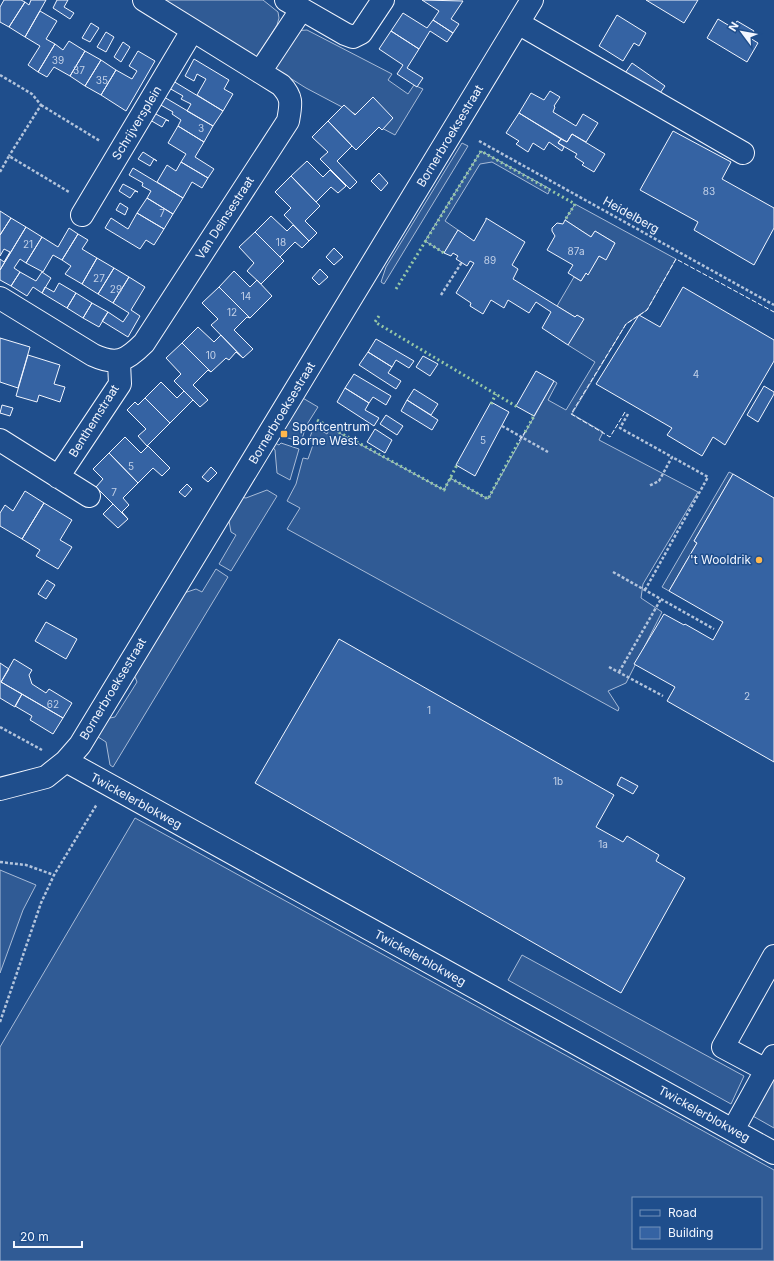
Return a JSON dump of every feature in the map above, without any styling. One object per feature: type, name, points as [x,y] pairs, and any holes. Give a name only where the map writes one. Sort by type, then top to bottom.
[{"type":"street","name":"Van Deinsestraat","points":[[119,362],[133,354],[144,343],[288,121],[291,106],[289,94],[281,85],[144,0]]},
{"type":"street","points":[[260,72],[293,5],[353,37],[361,33],[383,0]]},
{"type":"street","name":"Bornerbroeksestraat","points":[[0,789],[46,777],[66,761],[80,745],[532,0]]},
{"type":"street","points":[[518,23],[743,153]]},
{"type":"street","name":"Schrijversplein","points":[[85,210],[192,31]]},
{"type":"street","points":[[0,298],[93,355],[106,361],[119,362]]},
{"type":"street","name":"Benthemstraat","points":[[58,477],[120,384],[119,362]]},
{"type":"street","points":[[0,440],[89,496]]},
{"type":"street","name":"Twickelerblokweg","points":[[66,761],[774,1153]]},
{"type":"street","points":[[733,1130],[770,1063],[723,1047],[774,956]]},
{"type":"path","points":[[0,75],[32,94],[40,105],[119,153]]},
{"type":"path","points":[[0,172],[40,105]]},
{"type":"path","name":"Heidelberg","points":[[479,141],[774,305]]},
{"type":"path","points":[[9,156],[85,210]]},
{"type":"path","points":[[442,295],[462,262]]},
{"type":"path","points":[[628,414],[620,428],[708,476],[645,590]]},
{"type":"path","points":[[502,426],[548,452]]},
{"type":"path","points":[[649,486],[659,481],[672,457]]},
{"type":"path","points":[[613,572],[714,629]]},
{"type":"path","points":[[618,672],[661,599]]},
{"type":"path","points":[[609,667],[663,696]]},
{"type":"path","points":[[0,727],[66,761]]},
{"type":"path","points":[[0,1022],[41,903],[54,875],[108,785]]},
{"type":"path","points":[[0,862],[26,865],[54,875]]},
{"type":"shaded area","points":[[165,0],[263,0],[278,12],[279,18],[277,25],[257,57],[184,15]]},
{"type":"shaded area","points":[[307,30],[392,74],[388,80],[408,94],[414,85],[423,89],[395,135],[306,88],[269,65],[292,31]]},
{"type":"shaded area","points":[[462,143],[468,146],[384,284],[381,282],[386,267]]},
{"type":"shaded area","points":[[481,151],[550,189],[548,194],[492,162],[480,164],[445,221],[458,230],[444,253],[425,241]]},
{"type":"shaded area","points":[[575,204],[676,259],[647,310],[626,324],[572,414],[603,432],[599,440],[698,492],[643,584],[641,598],[662,612],[626,683],[608,691],[619,708],[618,711],[287,529],[300,508],[287,501],[296,484],[303,458],[308,459],[314,442],[309,440],[314,426],[327,434],[330,428],[444,490],[450,478],[488,499],[554,381],[557,383],[548,400],[566,410],[595,362],[568,345],[575,317],[557,306],[574,277],[581,281],[586,273],[588,274],[599,256],[606,259],[615,243],[595,231],[591,237],[565,220]]},
{"type":"shaded area","points":[[301,397],[318,407],[306,426],[301,442],[285,437],[287,434],[281,430]]},
{"type":"shaded area","points":[[273,442],[279,445],[281,443],[299,449],[290,480],[277,473],[275,450],[271,445]]},
{"type":"shaded area","points":[[729,472],[733,474],[694,541],[697,543],[669,591],[662,587]]},
{"type":"shaded area","points":[[267,490],[277,496],[231,571],[219,564],[236,535],[231,532],[228,516],[240,497],[246,498]]},
{"type":"shaded area","points":[[216,569],[228,577],[113,767],[110,765],[106,742],[95,735],[105,719],[115,717],[137,682],[133,672],[181,594],[196,589],[202,592]]},
{"type":"shaded area","points":[[135,818],[774,1170],[774,1261],[0,1261],[0,1047]]},
{"type":"shaded area","points":[[0,870],[36,885],[23,910],[0,973]]},
{"type":"shaded area","points":[[522,955],[744,1076],[731,1104],[508,980]]},
{"type":"shaded area","points":[[774,1073],[774,1128],[751,1115]]},
{"type":"building","points":[[4,0],[21,0],[25,2],[9,27],[0,22],[0,7]]},
{"type":"building","points":[[31,0],[46,0],[25,37],[9,27],[25,2],[29,5]]},
{"type":"building","points":[[57,0],[68,0],[64,7],[74,13],[70,19],[53,8]]},
{"type":"building","points":[[422,0],[463,1],[451,19],[459,24],[453,33],[433,20],[439,11]]},
{"type":"building","points":[[646,0],[698,0],[684,23]]},
{"type":"building","points":[[40,11],[57,21],[46,39],[55,44],[38,72],[28,65],[40,46],[25,37]]},
{"type":"building","points":[[403,13],[427,28],[433,20],[453,33],[447,42],[430,31],[419,49],[391,31]]},
{"type":"building","points":[[617,15],[646,33],[639,46],[634,43],[623,61],[599,46]]},
{"type":"building","points":[[718,19],[733,28],[737,21],[754,31],[750,38],[758,43],[747,62],[707,38]]},
{"type":"building","points":[[91,23],[99,28],[90,42],[82,38]]},
{"type":"building","points":[[391,31],[419,49],[407,68],[423,78],[417,87],[397,74],[403,65],[379,49]]},
{"type":"building","points":[[106,32],[114,37],[106,52],[97,47]]},
{"type":"building","points":[[69,41],[85,51],[70,76],[54,67],[47,77],[38,72],[55,44],[63,50]]},
{"type":"building","points":[[123,42],[130,47],[121,62],[114,57]]},
{"type":"building","points":[[85,51],[101,60],[85,86],[70,76]]},
{"type":"building","points":[[138,51],[155,61],[126,111],[101,95],[116,70],[132,79],[137,71],[129,66]]},
{"type":"building","points":[[194,59],[229,80],[224,89],[233,94],[223,111],[197,95],[206,79],[197,74],[194,81],[185,76]]},
{"type":"building","points":[[101,60],[116,70],[101,95],[85,86]]},
{"type":"building","points":[[632,63],[665,86],[658,96],[623,76]]},
{"type":"building","points":[[173,81],[223,111],[213,126],[187,111],[191,104],[181,99],[183,96],[169,88]]},
{"type":"building","points":[[550,91],[560,97],[554,106],[553,112],[576,126],[583,114],[598,123],[586,142],[572,134],[567,142],[519,113],[531,93],[544,100]]},
{"type":"building","points":[[164,97],[213,126],[204,142],[178,126],[181,120],[172,114],[173,112],[159,104]]},
{"type":"building","points":[[373,97],[393,118],[382,130],[379,127],[356,150],[328,121],[344,105],[355,115]]},
{"type":"building","points":[[154,113],[169,121],[166,120],[162,127],[150,120]]},
{"type":"building","points":[[519,113],[561,139],[558,143],[564,147],[562,151],[549,142],[544,150],[533,143],[528,152],[516,144],[519,141],[506,133]]},
{"type":"building","points":[[328,121],[352,146],[337,161],[357,182],[350,189],[320,159],[328,152],[312,137]]},
{"type":"building","points":[[178,126],[204,142],[195,157],[214,169],[208,178],[181,162],[186,154],[168,143]]},
{"type":"building","points":[[673,131],[731,162],[722,179],[774,208],[774,228],[754,265],[694,230],[698,222],[640,190]]},
{"type":"building","points":[[572,134],[605,154],[594,172],[582,165],[584,163],[575,157],[577,154],[558,143],[561,139],[567,142]]},
{"type":"building","points":[[143,152],[154,159],[150,166],[138,159]]},
{"type":"building","points":[[307,161],[323,177],[330,170],[346,186],[338,193],[331,187],[316,202],[291,176]]},
{"type":"building","points":[[181,162],[208,178],[202,188],[192,182],[183,198],[157,182],[167,165],[176,171]]},
{"type":"building","points":[[133,168],[183,198],[173,214],[147,198],[151,191],[142,186],[143,183],[129,175]]},
{"type":"building","points":[[379,173],[388,183],[381,191],[371,181]]},
{"type":"building","points":[[291,176],[320,206],[305,221],[317,233],[309,241],[284,215],[291,208],[275,192]]},
{"type":"building","points":[[123,184],[138,192],[135,191],[130,198],[119,191]]},
{"type":"building","points":[[147,198],[173,214],[164,229],[137,213]]},
{"type":"building","points":[[120,203],[128,208],[125,215],[116,210]]},
{"type":"building","points":[[0,211],[11,218],[0,235]]},
{"type":"building","points":[[137,213],[164,229],[154,245],[146,240],[140,249],[105,228],[111,218],[128,229]]},
{"type":"building","points":[[271,216],[287,231],[293,225],[309,241],[302,248],[295,242],[280,257],[255,232]]},
{"type":"building","points":[[11,218],[26,227],[0,270],[0,259],[4,262],[10,252],[4,249],[0,256],[0,235]]},
{"type":"building","points":[[486,218],[525,242],[512,265],[518,269],[513,279],[575,317],[577,315],[584,319],[568,345],[542,328],[551,312],[536,302],[529,313],[508,300],[504,308],[491,300],[483,314],[470,306],[471,303],[456,293],[474,263],[470,261],[467,266],[456,259],[458,256],[453,253],[451,256],[444,253],[458,230],[474,241]]},
{"type":"building","points":[[565,220],[591,237],[595,231],[615,243],[606,260],[599,256],[588,275],[586,273],[581,281],[568,273],[573,265],[547,250],[555,236],[552,228],[557,223],[563,224]]},
{"type":"building","points":[[26,227],[42,237],[26,263],[20,259],[14,268],[20,272],[11,286],[0,280],[0,270]]},
{"type":"building","points":[[69,228],[78,234],[62,260],[53,255],[43,272],[26,263],[42,237],[58,247]]},
{"type":"building","points":[[255,232],[284,261],[261,284],[247,271],[254,263],[239,247]]},
{"type":"building","points":[[78,234],[88,240],[82,249],[97,258],[82,284],[65,274],[71,266],[62,260]]},
{"type":"building","points":[[334,248],[343,257],[334,265],[326,257]]},
{"type":"building","points":[[97,258],[114,268],[98,294],[82,284]]},
{"type":"building","points":[[114,268],[129,277],[113,303],[98,294]]},
{"type":"building","points":[[320,269],[328,277],[319,285],[312,278]]},
{"type":"building","points":[[234,271],[250,287],[257,280],[272,296],[250,318],[219,287]]},
{"type":"building","points":[[20,272],[36,281],[42,272],[51,278],[42,293],[33,287],[27,296],[11,286]]},
{"type":"building","points":[[129,277],[145,287],[131,310],[140,316],[128,337],[102,321],[108,312],[123,322],[129,313],[113,303]]},
{"type":"building","points":[[59,283],[76,293],[67,308],[42,293],[45,287],[54,292]]},
{"type":"building","points":[[219,287],[250,318],[247,317],[234,330],[253,349],[243,358],[211,325],[218,319],[202,303]]},
{"type":"building","points":[[683,287],[774,340],[774,361],[725,445],[713,437],[702,456],[667,435],[672,428],[596,384],[639,315],[660,327]]},
{"type":"building","points":[[76,293],[92,303],[83,318],[67,308]]},
{"type":"building","points":[[92,303],[108,312],[99,327],[83,318]]},
{"type":"building","points":[[198,327],[214,342],[221,335],[243,358],[236,352],[229,360],[226,358],[211,372],[182,343]]},
{"type":"building","points":[[0,338],[30,347],[18,388],[0,382]]},
{"type":"building","points":[[376,339],[414,361],[409,368],[396,360],[392,367],[368,352]]},
{"type":"building","points":[[182,343],[211,372],[208,370],[193,385],[208,400],[200,407],[174,381],[181,374],[166,358]]},
{"type":"building","points":[[368,352],[392,367],[388,373],[401,381],[396,389],[359,365]]},
{"type":"building","points":[[28,355],[60,365],[54,384],[65,387],[60,402],[39,395],[37,402],[16,396]]},
{"type":"building","points":[[423,356],[438,364],[430,376],[416,367]]},
{"type":"building","points":[[536,371],[554,381],[534,416],[516,406]]},
{"type":"building","points":[[354,374],[391,396],[386,405],[373,397],[369,403],[345,388]]},
{"type":"building","points":[[161,382],[177,398],[184,391],[193,400],[170,423],[145,398]]},
{"type":"building","points":[[764,386],[774,392],[774,394],[758,422],[747,415]]},
{"type":"building","points":[[345,388],[369,403],[365,410],[379,418],[374,426],[337,402]]},
{"type":"building","points":[[414,389],[438,404],[431,415],[407,400]]},
{"type":"building","points":[[145,398],[170,423],[147,446],[138,436],[146,429],[127,410],[135,402],[138,405]]},
{"type":"building","points":[[407,400],[438,420],[432,430],[401,411]]},
{"type":"building","points":[[491,402],[509,412],[475,476],[456,465]]},
{"type":"building","points":[[2,405],[13,408],[10,416],[0,413]]},
{"type":"building","points":[[386,415],[403,426],[397,435],[380,424]]},
{"type":"building","points":[[375,429],[392,440],[385,453],[367,442]]},
{"type":"building","points":[[125,437],[141,453],[148,446],[170,468],[162,476],[153,468],[138,483],[109,453]]},
{"type":"building","points":[[109,453],[138,483],[123,498],[129,505],[122,512],[128,519],[96,487],[103,479],[93,469]]},
{"type":"building","points":[[211,467],[217,473],[208,482],[202,477]]},
{"type":"building","points":[[733,474],[774,498],[774,762],[667,701],[675,687],[634,664],[664,614],[713,640],[723,622],[669,591],[697,543],[694,541]]},
{"type":"building","points":[[187,484],[192,489],[185,497],[179,492]]},
{"type":"building","points":[[25,491],[44,503],[22,539],[0,526],[0,513],[5,505],[13,511]]},
{"type":"building","points":[[44,503],[72,520],[60,540],[72,547],[58,569],[36,556],[40,550],[22,539]]},
{"type":"building","points":[[113,504],[128,519],[118,528],[103,514]]},
{"type":"building","points":[[47,580],[55,585],[46,599],[38,594]]},
{"type":"building","points":[[46,622],[77,639],[66,659],[35,641]]},
{"type":"building","points":[[339,639],[614,795],[596,827],[623,842],[627,836],[659,855],[656,861],[685,878],[621,993],[255,783]]},
{"type":"building","points":[[14,659],[32,670],[29,675],[32,684],[46,693],[49,689],[72,703],[63,718],[1,682]]},
{"type":"building","points":[[0,663],[9,669],[1,682],[22,694],[15,707],[0,698]]},
{"type":"building","points":[[22,694],[63,718],[53,734],[30,720],[32,716],[15,706]]},
{"type":"building","points":[[621,777],[638,786],[633,794],[617,785]]},
{"type":"hedge","points":[[396,289],[481,151],[575,204],[565,220]]},
{"type":"hedge","points":[[425,241],[444,253]]},
{"type":"hedge","points":[[379,316],[375,322],[519,408]]},
{"type":"hedge","points":[[491,404],[496,394]]},
{"type":"hedge","points":[[525,432],[534,416],[532,415]]},
{"type":"hedge","points":[[317,420],[444,490],[458,463]]},
{"type":"hedge","points":[[450,478],[488,499],[519,441]]},
{"type":"fence","points":[[625,412],[610,437],[571,414],[626,324],[647,310],[676,259],[774,312]]},
{"type":"fence","points":[[519,441],[525,432]]},
{"type":"place","name":"Sportcentrum Borne West","points":[[284,434]]},
{"type":"place","name":"'t Wooldrik","points":[[759,560]]}]
